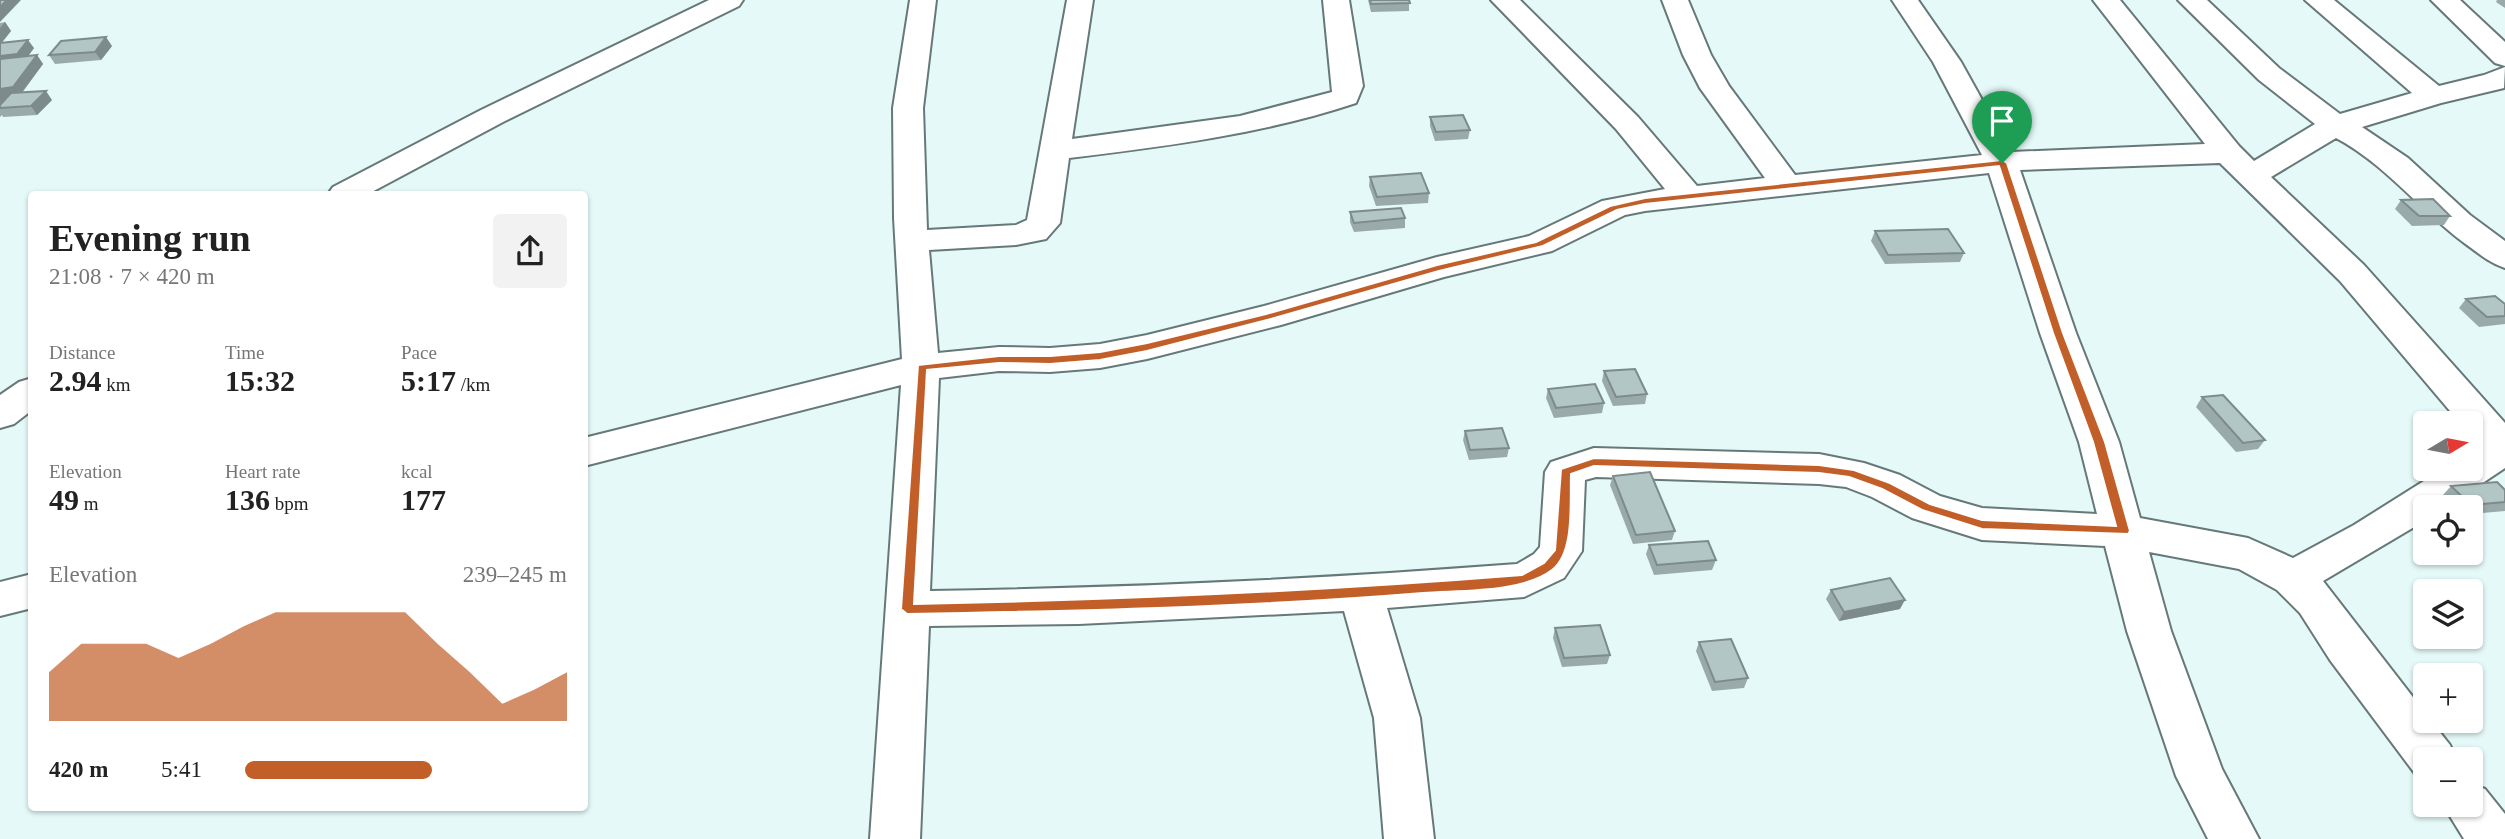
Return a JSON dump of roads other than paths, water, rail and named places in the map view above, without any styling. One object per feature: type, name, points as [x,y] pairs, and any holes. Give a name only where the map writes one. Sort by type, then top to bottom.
[{"type":"street","points":[[350,191],[492,116],[730,0]]},
{"type":"street","points":[[895,839],[922,367],[912,241],[908,108],[923,0]]},
{"type":"street","points":[[912,241],[1034,232],[1043,223],[1080,0]]},
{"type":"street","points":[[1057,150],[1224,129],[1268,120],[1346,97],[1348,86],[1336,0]]},
{"type":"street","points":[[1504,0],[1552,45],[1627,123],[1688,196]]},
{"type":"street","points":[[1675,0],[1697,55],[1716,88],[1787,186]]},
{"type":"street","points":[[1905,0],[1947,62],[2002,163],[2058,333],[2099,442],[2149,631],[2196,763],[2234,839]]},
{"type":"street","points":[[2106,0],[2228,153],[2352,273],[2505,449],[2369,536],[2292,578]]},
{"type":"street","points":[[2191,0],[2269,74],[2335,125],[2360,138],[2397,165],[2458,222],[2505,257]]},
{"type":"street","points":[[2318,0],[2433,96]]},
{"type":"street","points":[[2444,0],[2505,57]]},
{"type":"street","points":[[2253,175],[2335,125],[2433,96],[2494,82],[2505,76]]},
{"type":"street","points":[[588,451],[922,367],[999,359],[1050,360],[1100,356],[1147,347],[1268,317],[1437,268],[1539,244],[1614,208],[1688,196],[2002,163],[2089,156],[2228,153]]},
{"type":"street","points":[[0,414],[28,394]]},
{"type":"street","points":[[2466,402],[2505,406]]},
{"type":"street","points":[[907,609],[1079,606],[1361,593],[1524,579],[1549,566],[1561,551],[1565,472],[1594,462],[1819,469],[1850,473],[1886,486],[1938,512],[1982,524],[2124,531],[2248,554],[2292,578],[2315,601],[2346,647],[2423,747]]},
{"type":"street","points":[[0,599],[28,592]]},
{"type":"street","points":[[1361,593],[1397,719],[1409,839]]},
{"type":"street","points":[[2477,817],[2494,839]]}]
